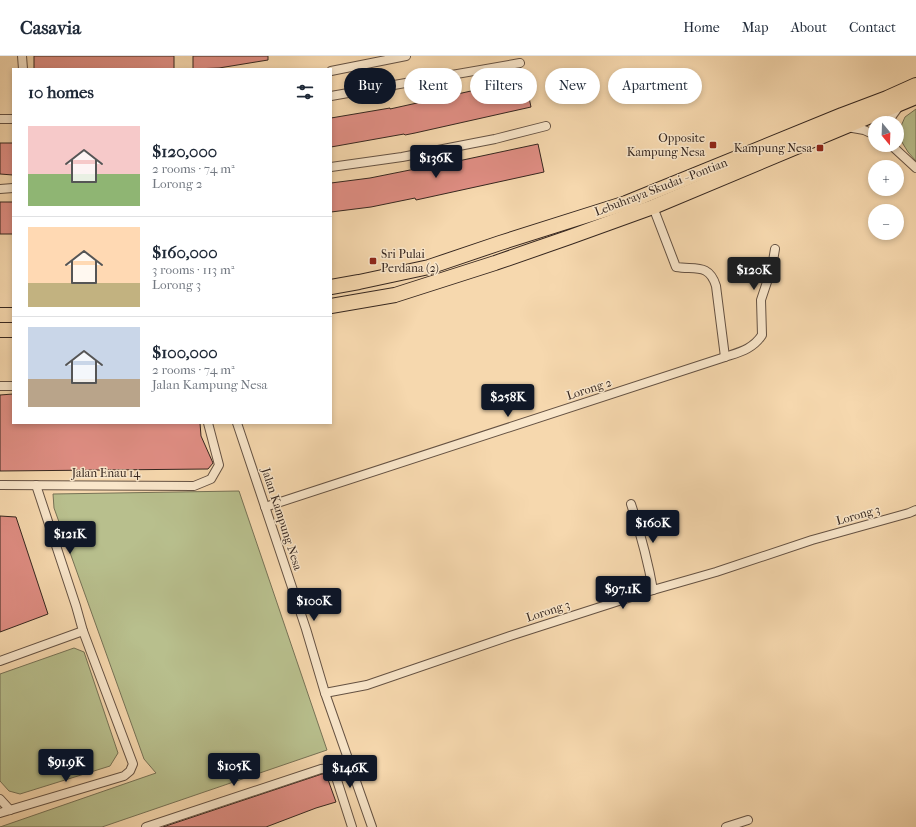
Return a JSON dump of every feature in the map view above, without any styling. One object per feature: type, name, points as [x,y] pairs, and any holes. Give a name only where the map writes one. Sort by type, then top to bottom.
[{"type":"highway","name":"Lebuhraya Skudai - Pontian","points":[[332,287],[429,268],[500,243],[626,203],[916,85]]},
{"type":"highway","name":"Lebuhraya Skudai - Pontian","points":[[332,306],[395,295],[525,253],[653,208],[916,97]]},
{"type":"highway","points":[[0,315],[12,315]]},
{"type":"highway","points":[[0,330],[12,330]]},
{"type":"street","points":[[22,56],[23,68]]},
{"type":"street","points":[[332,71],[406,56]]},
{"type":"street","points":[[332,96],[520,63]]},
{"type":"street","points":[[892,116],[902,103]]},
{"type":"street","points":[[0,119],[12,119]]},
{"type":"street","points":[[332,167],[402,157],[495,139],[546,126]]},
{"type":"street","points":[[844,127],[868,132]]},
{"type":"street","points":[[899,152],[916,168]]},
{"type":"street","points":[[0,189],[12,188]]},
{"type":"street","points":[[653,208],[676,267],[701,268],[714,278],[725,358]]},
{"type":"street","name":"Lorong 2","points":[[265,507],[749,349],[759,340],[762,335],[762,300],[772,267],[775,249]]},
{"type":"street","points":[[0,386],[12,386]]},
{"type":"street","name":"Jalan Enau 14","points":[[0,485],[194,486],[211,479],[219,465],[208,424]]},
{"type":"street","name":"Jalan Kampung Nesa","points":[[237,424],[306,629],[325,694],[372,827]]},
{"type":"street","points":[[0,813],[124,776],[130,771],[132,764],[83,631],[36,485]]},
{"type":"street","points":[[630,504],[642,537],[653,590]]},
{"type":"street","name":"Lorong 3","points":[[325,694],[367,685],[510,636],[653,590],[716,572],[812,540],[916,510]]},
{"type":"street","points":[[0,661],[83,631]]},
{"type":"street","points":[[146,827],[320,769],[328,768],[335,774],[350,826]]},
{"type":"street","points":[[0,799],[10,810]]},
{"type":"street","points":[[726,827],[748,820]]},
{"type":"green space","points":[[916,109],[916,161],[904,146],[905,117]]},
{"type":"green space","points":[[239,491],[327,750],[102,827],[0,827],[156,773],[144,759],[54,508],[53,494]]},
{"type":"green space","points":[[74,648],[84,652],[118,753],[110,766],[20,794],[9,791],[0,781],[0,674]]},
{"type":"building","points":[[34,56],[174,56],[174,68],[34,68]]},
{"type":"building","points":[[193,56],[268,56],[268,60],[219,68],[193,68]]},
{"type":"building","points":[[470,91],[470,104],[530,104],[531,107],[405,135],[332,147],[332,118],[412,104],[462,104],[462,93]]},
{"type":"building","points":[[0,143],[12,143],[12,175],[0,174]]},
{"type":"building","points":[[538,144],[544,172],[416,200],[415,198],[371,207],[332,212],[332,183],[370,178]]},
{"type":"building","points":[[0,202],[12,202],[12,234],[0,234]]},
{"type":"building","points":[[12,394],[12,424],[200,424],[201,436],[213,463],[208,469],[0,471],[0,395]]},
{"type":"building","points":[[0,516],[16,517],[48,614],[0,632]]},
{"type":"building","points":[[322,774],[326,774],[336,802],[266,827],[163,827]]},
{"type":"place","name":"Opposite Kampung Nesa","points":[[713,145]]},
{"type":"place","name":"Kampung Nesa","points":[[820,148]]},
{"type":"place","name":"Sri Pulai Perdana (2)","points":[[373,261]]}]
